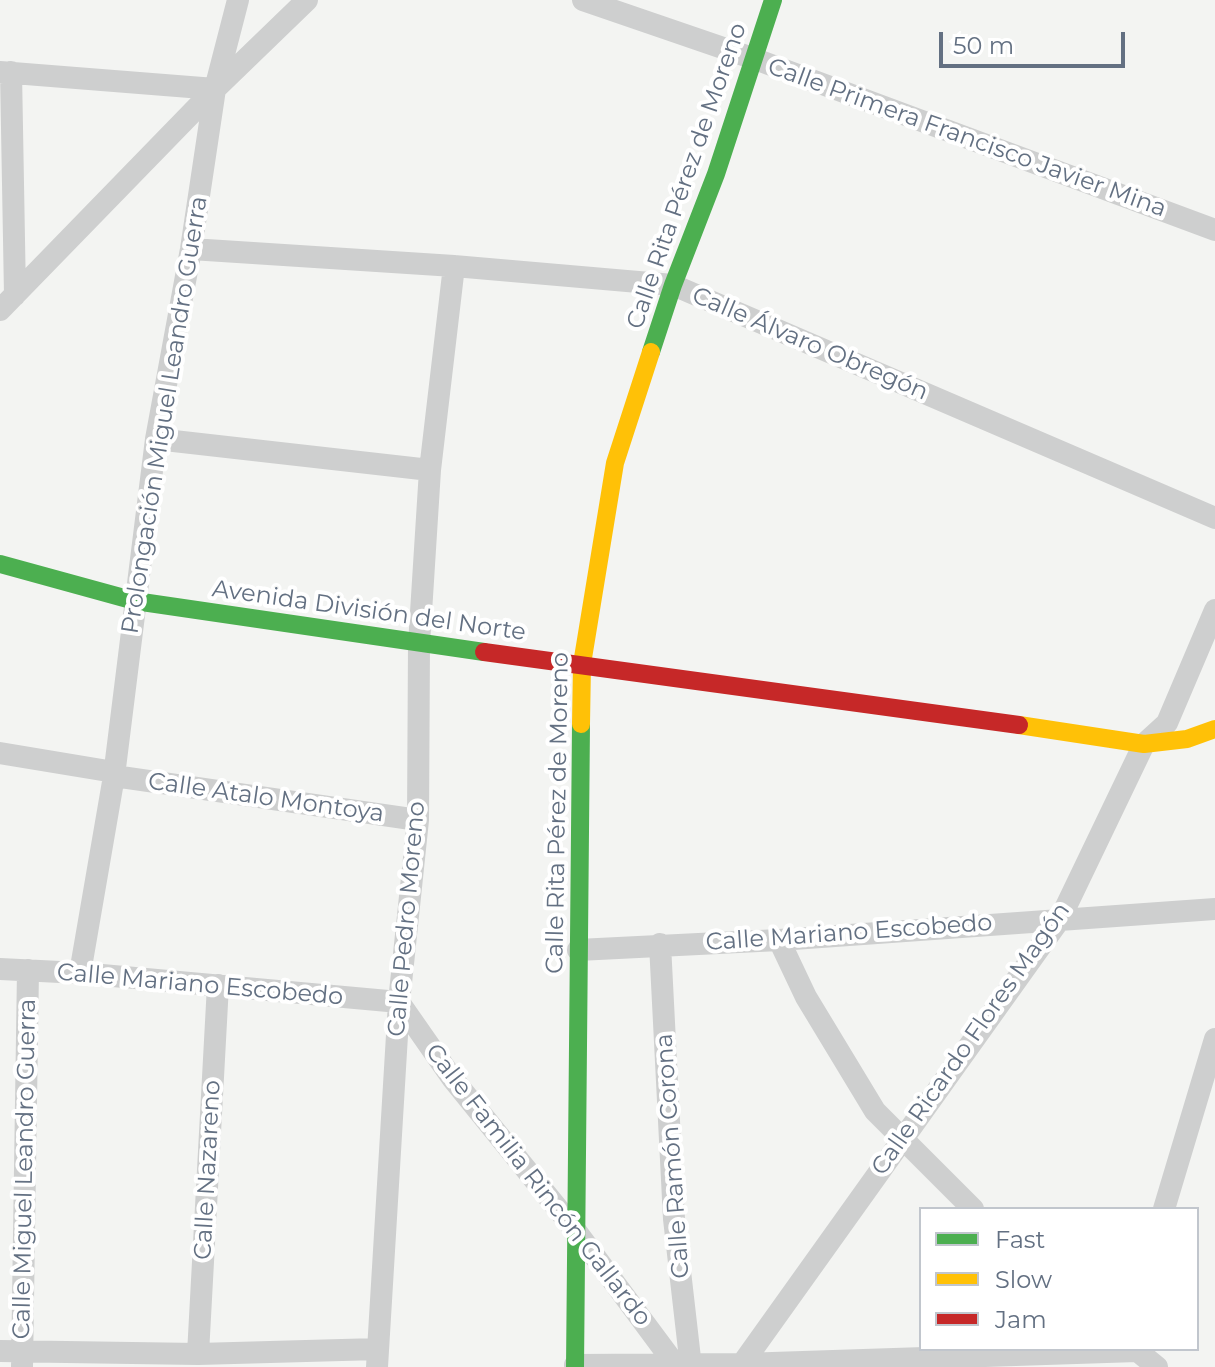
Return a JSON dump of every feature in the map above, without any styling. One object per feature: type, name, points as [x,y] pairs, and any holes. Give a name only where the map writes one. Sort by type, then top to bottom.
[{"type":"street","name":"Prolongación Miguel Leandro Guerra","points":[[80,973],[114,774],[156,439],[191,249],[215,89],[238,0]]},
{"type":"street","points":[[7,302],[215,89],[307,0]]},
{"type":"street","name":"Calle Primera Francisco Javier Mina","points":[[583,0],[755,59],[1215,230]]},
{"type":"street","name":"Calle Rita Pérez de Moreno","points":[[575,1366],[582,664],[615,463],[673,285],[716,174],[773,0]]},
{"type":"street","points":[[7,302],[6,72],[215,89]]},
{"type":"street","name":"Calle Álvaro Obregón","points":[[191,249],[454,266],[673,285],[1215,518]]},
{"type":"street","name":"Calle Pedro Moreno","points":[[377,1358],[399,1002],[418,820],[419,644],[430,470],[454,266]]},
{"type":"street","points":[[156,439],[430,470]]},
{"type":"street","name":"Avenida División del Norte","points":[[0,564],[135,601],[419,644],[582,664],[1144,744],[1187,739],[1215,729]]},
{"type":"street","name":"Calle Ricardo Flores Magón","points":[[741,1365],[1060,919],[1144,744],[1176,721],[1215,610]]},
{"type":"street","name":"Avenida División del Norte","points":[[1115,738],[1176,721]]},
{"type":"street","name":"Calle Atalo Montoya","points":[[0,753],[114,774],[418,820]]},
{"type":"street","name":"Calle Mariano Escobedo","points":[[578,950],[779,940],[1215,909]]},
{"type":"street","points":[[779,940],[806,997],[875,1111],[971,1207]]},
{"type":"street","name":"Calle Ramón Corona","points":[[660,944],[684,1365]]},
{"type":"street","name":"Calle Mariano Escobedo","points":[[0,969],[80,973],[399,1002]]},
{"type":"street","name":"Calle Miguel Leandro Guerra","points":[[23,1360],[28,970]]},
{"type":"street","name":"Calle Nazareno","points":[[198,1354],[218,985]]},
{"type":"street","name":"Calle Familia Rincón Gallardo","points":[[399,1002],[452,1078],[684,1365]]},
{"type":"street","points":[[1165,1207],[1206,1104],[1215,1039]]},
{"type":"street","points":[[0,1351],[23,1360],[198,1354],[377,1358]]},
{"type":"street","points":[[575,1366],[741,1365],[1110,1351]]},
{"type":"street","points":[[1137,1351],[1157,1367]]},
{"type":"traffic: fast","points":[[651,352],[716,174],[773,0]]},
{"type":"traffic: fast","points":[[0,564],[135,601],[484,652]]},
{"type":"traffic: fast","points":[[575,1367],[581,724]]},
{"type":"traffic: slow","points":[[581,724],[582,664],[615,463],[651,352]]},
{"type":"traffic: slow","points":[[1019,725],[1144,744],[1187,739],[1215,729]]},
{"type":"traffic: jam","points":[[484,652],[1019,725]]}]
